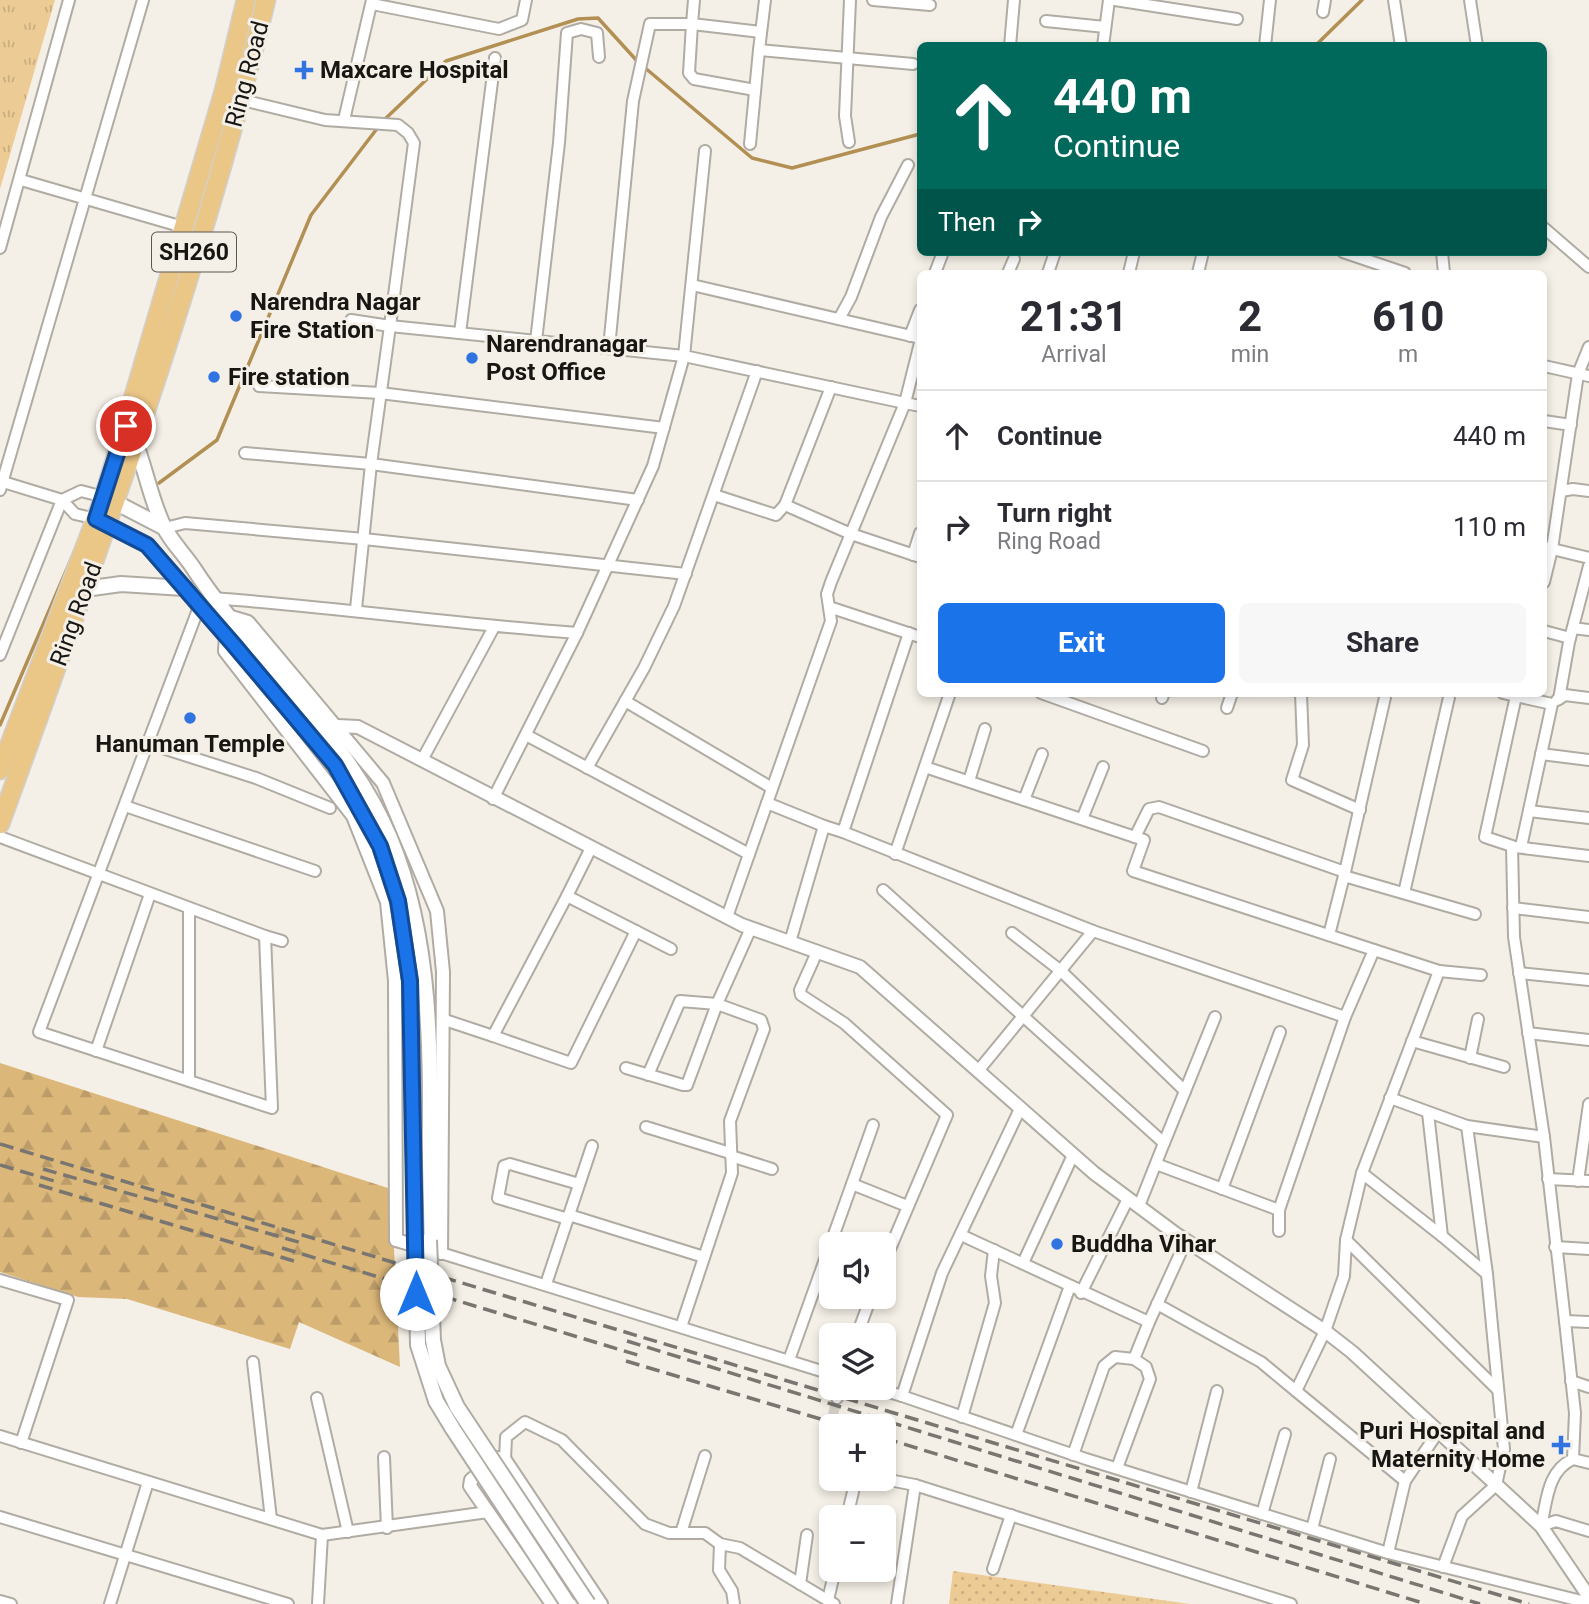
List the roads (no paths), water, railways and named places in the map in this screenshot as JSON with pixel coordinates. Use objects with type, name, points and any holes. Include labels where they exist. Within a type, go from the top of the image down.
[{"type":"highway","name":"Ring Road","points":[[110,500],[183,227],[224,90],[246,0]]},
{"type":"highway","name":"Ring Road","points":[[0,770],[135,442],[242,100],[266,0]]},
{"type":"highway","name":"Ring Road","points":[[0,824],[85,589],[102,522]]},
{"type":"main road","points":[[135,442],[164,528],[205,602],[335,765],[380,846],[398,901],[410,981],[418,1345],[436,1401],[447,1420],[568,1604]]},
{"type":"main road","points":[[110,500],[164,528]]},
{"type":"main road","points":[[102,522],[147,545],[184,588],[228,616],[233,637],[353,771],[390,838],[410,893],[423,955],[427,1005],[433,1340],[438,1366],[457,1407],[588,1604]]},
{"type":"main road","points":[[85,589],[121,584],[184,588]]},
{"type":"street","points":[[0,248],[69,0]]},
{"type":"street","points":[[102,522],[75,514],[62,500],[1,484],[143,0]]},
{"type":"street","points":[[344,121],[372,2],[499,29],[522,20],[526,0]]},
{"type":"street","points":[[694,0],[690,73],[694,79],[755,90]]},
{"type":"street","points":[[750,144],[765,0]]},
{"type":"street","points":[[849,142],[845,116],[850,0]]},
{"type":"street","points":[[873,0],[930,5]]},
{"type":"street","points":[[1010,42],[1014,0]]},
{"type":"street","points":[[1103,42],[1109,0]]},
{"type":"street","points":[[1115,0],[1237,19]]},
{"type":"street","points":[[1265,42],[1270,0]]},
{"type":"street","points":[[1324,12],[1325,0]]},
{"type":"street","points":[[1394,0],[1400,42]]},
{"type":"street","points":[[1470,0],[1476,42]]},
{"type":"street","points":[[1045,21],[1105,27]]},
{"type":"street","points":[[609,348],[633,101],[650,24],[692,24],[761,32]]},
{"type":"street","points":[[536,341],[559,143],[567,33],[581,29],[597,33],[599,57]]},
{"type":"street","points":[[759,50],[913,64]]},
{"type":"street","points":[[460,333],[495,58]]},
{"type":"street","points":[[242,100],[325,120],[398,125],[408,133],[414,143],[371,464],[356,609]]},
{"type":"street","points":[[494,799],[577,633],[653,466],[684,356],[705,151]]},
{"type":"street","points":[[839,319],[851,297],[881,217],[908,165]]},
{"type":"street","points":[[21,180],[183,227]]},
{"type":"street","points":[[1547,231],[1589,267]]},
{"type":"street","points":[[1355,256],[1396,270]]},
{"type":"street","points":[[1009,270],[1014,259]]},
{"type":"street","points":[[692,285],[917,339],[905,403],[827,594],[831,621],[727,917]]},
{"type":"street","points":[[351,320],[684,356],[917,406]]},
{"type":"street","points":[[1589,347],[1548,548],[1589,558]]},
{"type":"street","points":[[1547,367],[1584,375]]},
{"type":"street","points":[[587,768],[674,606],[757,372]]},
{"type":"street","points":[[259,386],[380,393],[664,428]]},
{"type":"street","points":[[714,495],[776,515],[785,505],[831,387]]},
{"type":"street","points":[[1547,421],[1571,425]]},
{"type":"street","points":[[245,453],[371,464],[638,500]]},
{"type":"street","points":[[0,654],[62,500],[81,491],[110,500]]},
{"type":"street","points":[[1561,491],[1589,491]]},
{"type":"street","points":[[785,505],[851,534],[917,556]]},
{"type":"street","points":[[164,528],[185,523],[364,539],[686,574]]},
{"type":"street","points":[[1573,1459],[1576,1437],[1565,1321],[1544,1137],[1519,973],[1513,908],[1516,847],[1529,811],[1589,566]]},
{"type":"street","points":[[265,936],[272,1108],[38,1032],[205,602],[356,609],[494,627],[577,633]]},
{"type":"street","points":[[829,607],[917,636]]},
{"type":"street","points":[[228,616],[248,622],[338,726],[383,783],[437,911],[443,972],[441,1252]]},
{"type":"street","points":[[422,760],[494,627]]},
{"type":"street","points":[[1547,631],[1572,633],[1589,630]]},
{"type":"street","points":[[843,832],[909,633]]},
{"type":"street","points":[[233,637],[225,651],[353,816],[387,902],[395,967],[396,1240],[547,1284],[819,1370]]},
{"type":"street","points":[[1556,702],[1564,695],[1589,698]]},
{"type":"street","points":[[895,854],[949,697]]},
{"type":"street","points":[[1052,697],[1203,751]]},
{"type":"street","points":[[1227,708],[1231,697]]},
{"type":"street","points":[[1301,697],[1303,746],[1292,780],[1360,810]]},
{"type":"street","points":[[1329,935],[1385,697]]},
{"type":"street","points":[[1404,893],[1449,697]]},
{"type":"street","points":[[1516,697],[1485,837],[1516,847],[1589,856]]},
{"type":"street","points":[[1527,697],[1556,702]]},
{"type":"street","points":[[625,701],[772,788]]},
{"type":"street","points":[[338,726],[358,727],[727,917],[860,967],[1073,1155],[1133,1203],[1186,1241],[1325,1331],[1541,1526],[1589,1597]]},
{"type":"street","points":[[969,782],[985,729]]},
{"type":"street","points":[[526,735],[749,854]]},
{"type":"street","points":[[150,744],[256,778],[330,808]]},
{"type":"street","points":[[1024,800],[1042,754]]},
{"type":"street","points":[[1541,754],[1589,760]]},
{"type":"street","points":[[1082,819],[1103,766]]},
{"type":"street","points":[[925,767],[1144,840],[1133,872],[1439,971],[1481,975]]},
{"type":"street","points":[[767,803],[1093,931],[1345,1017]]},
{"type":"street","points":[[125,806],[315,871]]},
{"type":"street","points":[[1135,837],[1149,808],[1159,807],[1345,874],[1475,914]]},
{"type":"street","points":[[1529,811],[1589,818]]},
{"type":"street","points":[[790,942],[824,826]]},
{"type":"street","points":[[0,837],[99,876],[282,941]]},
{"type":"street","points":[[493,1035],[591,848]]},
{"type":"street","points":[[883,890],[1164,1143]]},
{"type":"street","points":[[96,1051],[150,894]]},
{"type":"street","points":[[567,895],[671,949]]},
{"type":"street","points":[[1513,908],[1589,917]]},
{"type":"street","points":[[189,909],[189,1081]]},
{"type":"street","points":[[626,1068],[687,1085],[717,1004],[751,928]]},
{"type":"street","points":[[442,1019],[571,1063],[636,931]]},
{"type":"street","points":[[978,1071],[1052,977],[1061,971],[1093,931]]},
{"type":"street","points":[[1012,933],[1061,971],[1185,1091]]},
{"type":"street","points":[[1279,1231],[1279,1210],[1345,1017],[1374,950]]},
{"type":"street","points":[[817,952],[800,990],[801,995],[844,1023],[947,1115],[896,1233]]},
{"type":"street","points":[[1296,1391],[1325,1331],[1344,1276],[1346,1240],[1362,1173],[1439,971]]},
{"type":"street","points":[[1519,973],[1589,980]]},
{"type":"street","points":[[649,1075],[680,1001],[717,1004],[764,1024],[730,1121],[732,1172],[681,1326]]},
{"type":"street","points":[[1081,1293],[1156,1164],[1214,1017]]},
{"type":"street","points":[[1470,1058],[1478,1018]]},
{"type":"street","points":[[1222,1189],[1280,1032]]},
{"type":"street","points":[[1528,1033],[1589,1040]]},
{"type":"street","points":[[1412,1041],[1504,1068]]},
{"type":"street","points":[[1390,1098],[1467,1126],[1544,1137]]},
{"type":"street","points":[[1548,1179],[1584,1181],[1589,1104]]},
{"type":"street","points":[[902,1396],[942,1273],[1020,1109]]},
{"type":"street","points":[[1427,1113],[1443,1236]]},
{"type":"street","points":[[789,1360],[873,1125]]},
{"type":"street","points":[[1443,1567],[1462,1516],[1496,1485],[1504,1449],[1487,1274],[1467,1126]]},
{"type":"street","points":[[646,1127],[772,1169]]},
{"type":"street","points":[[547,1284],[592,1146]]},
{"type":"street","points":[[1023,1263],[1073,1155]]},
{"type":"street","points":[[579,1184],[510,1164],[503,1166],[498,1198],[704,1256]]},
{"type":"street","points":[[1156,1164],[1279,1210]]},
{"type":"street","points":[[1362,1173],[1487,1274]]},
{"type":"street","points":[[852,1184],[907,1206]]},
{"type":"street","points":[[961,1235],[1081,1293],[1149,1322]]},
{"type":"street","points":[[1346,1240],[1498,1390]]},
{"type":"street","points":[[1134,1359],[1186,1241]]},
{"type":"street","points":[[1555,1247],[1589,1250]]},
{"type":"street","points":[[962,1416],[995,1303],[991,1276],[995,1250]]},
{"type":"street","points":[[0,1280],[68,1300],[21,1443]]},
{"type":"street","points":[[1016,1435],[1070,1286]]},
{"type":"street","points":[[1157,1304],[1261,1362],[1405,1481]]},
{"type":"street","points":[[1565,1321],[1589,1322]]},
{"type":"street","points":[[1073,1455],[1104,1366],[1115,1357],[1134,1359],[1146,1367],[1150,1379],[1117,1468]]},
{"type":"street","points":[[253,1362],[271,1519]]},
{"type":"street","points":[[1571,1381],[1589,1387]]},
{"type":"street","points":[[1192,1492],[1217,1391]]},
{"type":"street","points":[[896,1394],[1073,1455],[1388,1553],[1589,1603]]},
{"type":"street","points":[[317,1398],[348,1532]]},
{"type":"street","points":[[601,1604],[505,1460],[506,1437],[525,1422],[562,1440],[645,1524],[669,1533],[705,1533],[720,1544],[740,1548],[831,1602],[834,1582]]},
{"type":"street","points":[[1388,1553],[1405,1481],[1438,1432]]},
{"type":"street","points":[[1262,1514],[1285,1434]]},
{"type":"street","points":[[0,1436],[322,1535],[488,1512]]},
{"type":"street","points":[[681,1533],[705,1456]]},
{"type":"street","points":[[384,1457],[387,1528]]},
{"type":"street","points":[[505,1460],[498,1458],[471,1480],[470,1486],[552,1604]]},
{"type":"street","points":[[1312,1529],[1330,1459]]},
{"type":"street","points":[[1541,1526],[1551,1481],[1560,1465],[1573,1459],[1589,1463]]},
{"type":"street","points":[[896,1481],[915,1485],[1291,1604]]},
{"type":"street","points":[[110,1604],[148,1482]]},
{"type":"street","points":[[897,1604],[915,1485]]},
{"type":"street","points":[[993,1569],[1011,1515]]},
{"type":"street","points":[[0,1517],[288,1604]]},
{"type":"street","points":[[1541,1526],[1556,1521],[1589,1531]]},
{"type":"street","points":[[318,1604],[322,1535]]},
{"type":"street","points":[[800,1584],[807,1535]]},
{"type":"street","points":[[720,1544],[719,1570],[732,1591],[734,1604]]},
{"type":"street","points":[[0,1601],[11,1604]]},
{"type":"waterway","points":[[1319,42],[1362,0]]},
{"type":"waterway","points":[[384,120],[446,61],[578,19],[598,18],[638,62]]},
{"type":"waterway","points":[[644,67],[752,158],[792,168],[917,135]]},
{"type":"waterway","points":[[159,483],[217,440],[311,215],[379,126]]},
{"type":"waterway","points":[[0,725],[75,550]]},
{"type":"tunnel","points":[[833,1414],[837,1400]]},
{"type":"railway","points":[[0,1144],[1529,1604]]},
{"type":"railway","points":[[0,1165],[54,1181]]},
{"type":"railway","points":[[43,1169],[302,1243]]},
{"type":"railway","points":[[39,1185],[294,1261]]},
{"type":"railway","points":[[282,1248],[641,1356]]},
{"type":"railway","points":[[627,1341],[1480,1604]]},
{"type":"railway","points":[[626,1361],[819,1419]]},
{"type":"railway","points":[[896,1442],[1426,1604]]},
{"type":"place","name":"Maxcare Hospital","points":[[304,70]]},
{"type":"place","name":"Narendra Nagar Fire Station","points":[[236,316]]},
{"type":"place","name":"Narendranagar Post Office","points":[[472,358]]},
{"type":"place","name":"Fire station","points":[[214,377]]},
{"type":"place","name":"Hanuman Temple","points":[[190,718]]},
{"type":"place","name":"Buddha Vihar","points":[[1057,1244]]},
{"type":"place","name":"Puri Hospital and Maternity Home","points":[[1561,1445]]}]
